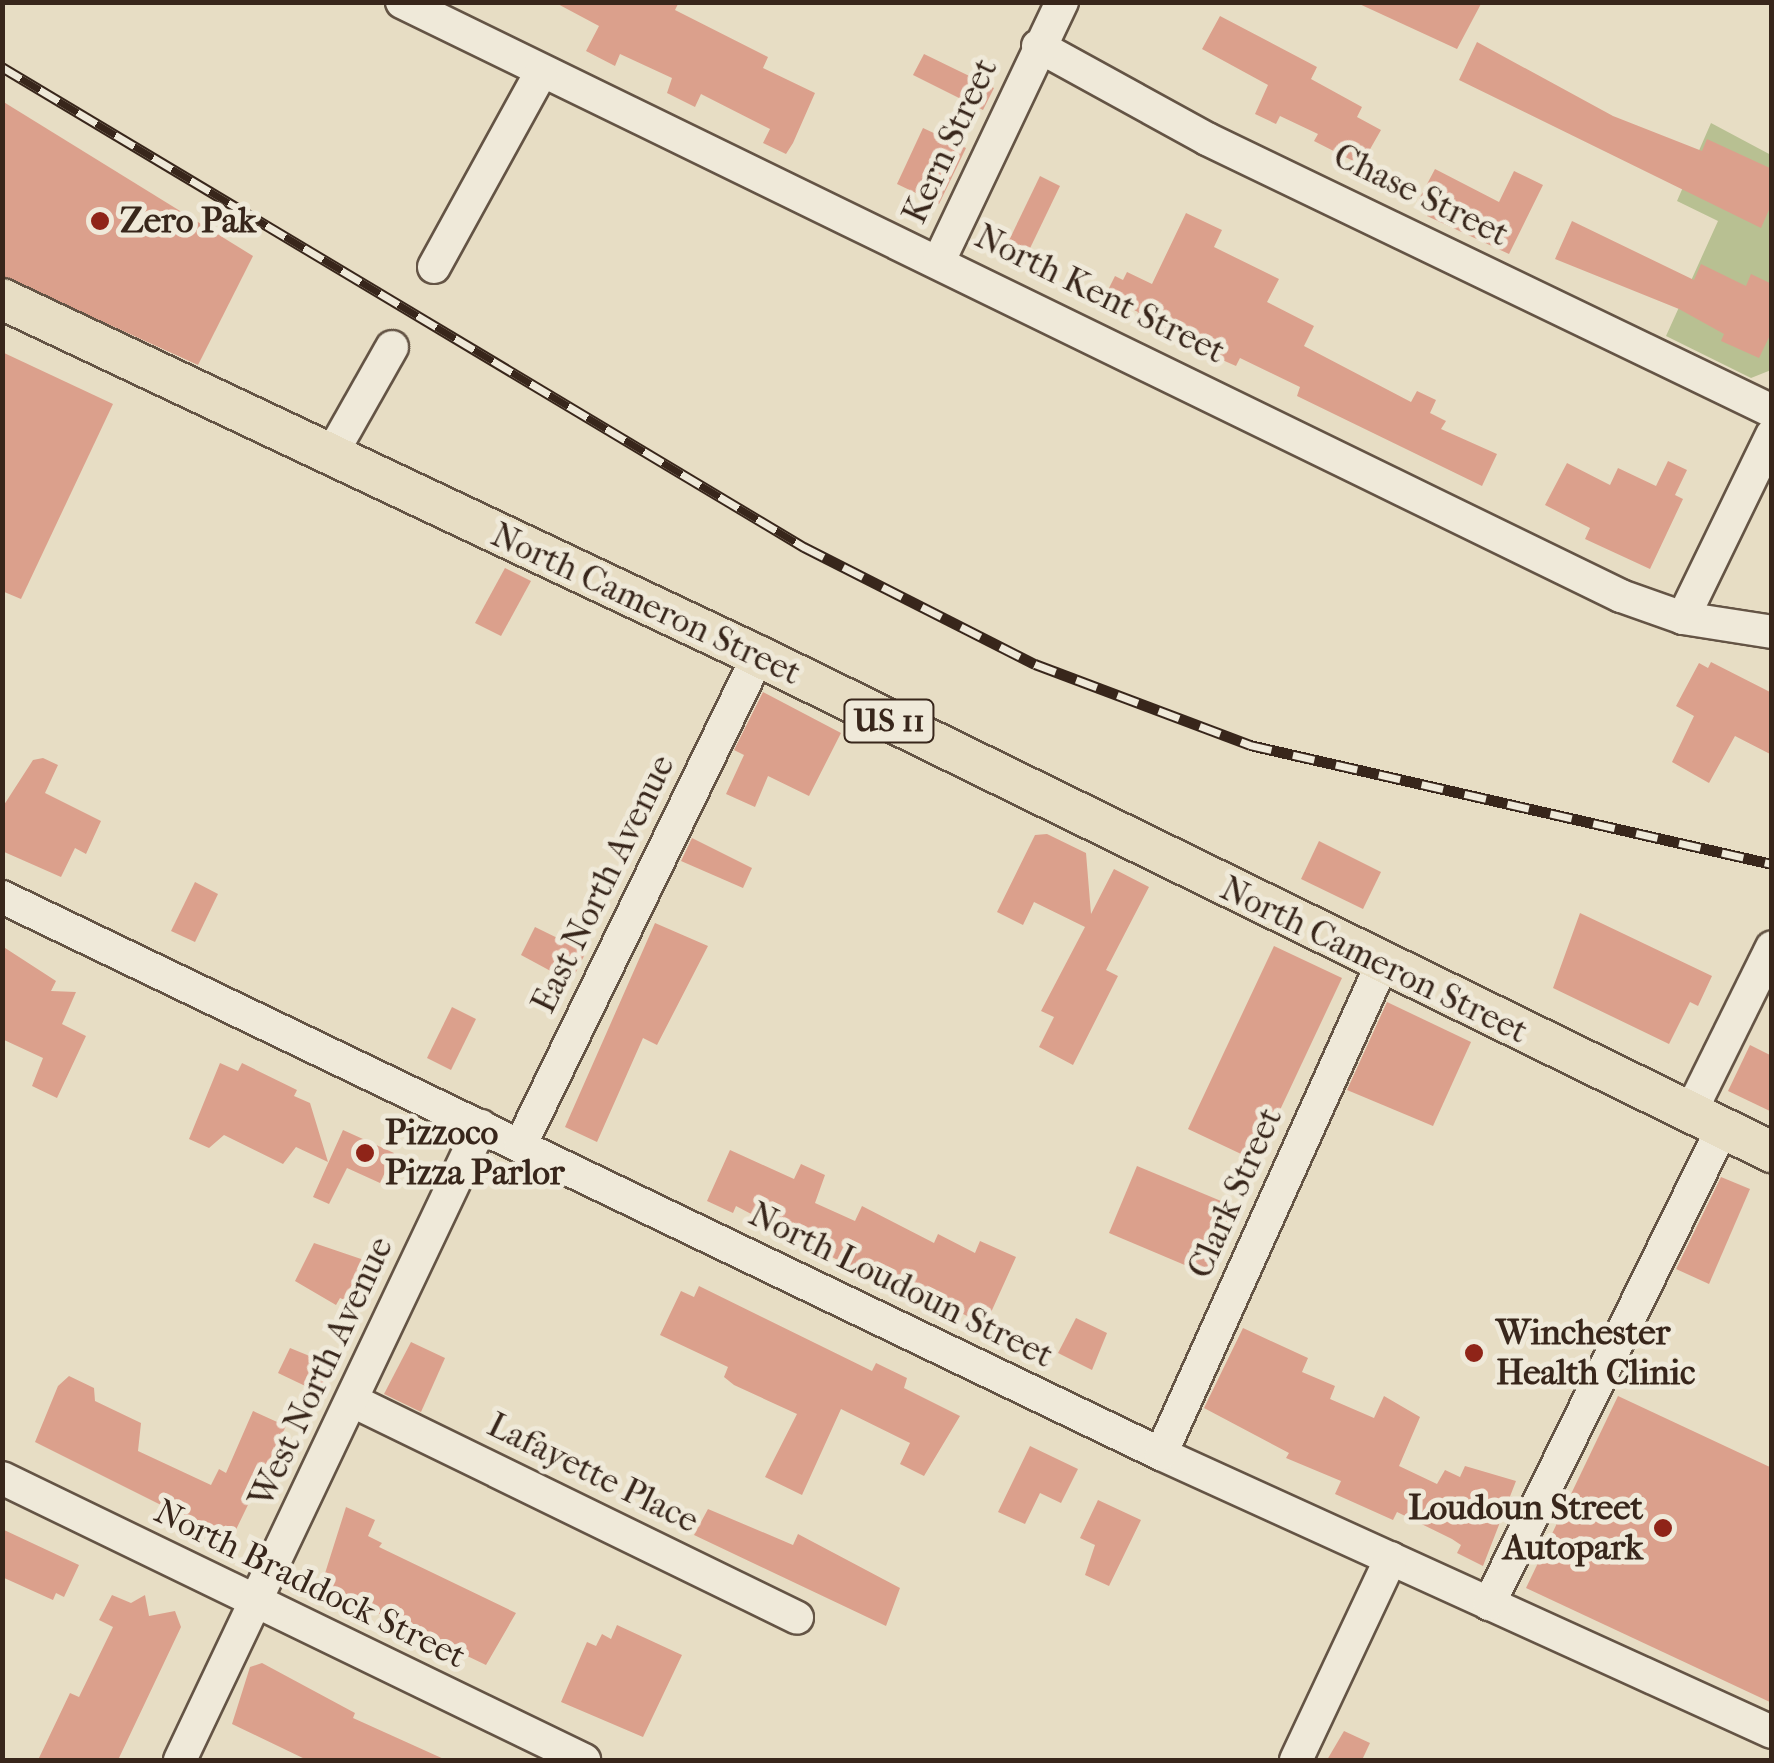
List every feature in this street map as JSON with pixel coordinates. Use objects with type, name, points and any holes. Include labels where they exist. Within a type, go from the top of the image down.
[{"type":"main road","name":"North Cameron Street","points":[[2,299],[758,656],[1772,1152]]},
{"type":"street","name":"North Kent Street","points":[[402,2],[1621,596],[1683,618],[1772,632]]},
{"type":"street","name":"Kern Street","points":[[939,261],[1062,2]]},
{"type":"street","name":"Chase Street","points":[[1038,46],[1207,139],[1772,411]]},
{"type":"street","points":[[434,267],[542,72]]},
{"type":"street","points":[[331,455],[392,347]]},
{"type":"street","points":[[1683,618],[1772,435]]},
{"type":"street","name":"East North Avenue","points":[[520,1146],[758,656]]},
{"type":"street","name":"North Loudoun Street","points":[[2,897],[1160,1454],[1772,1732]]},
{"type":"street","points":[[1489,1604],[1706,1122],[1772,947]]},
{"type":"street","name":"Clark Street","points":[[1160,1454],[1382,964]]},
{"type":"street","name":"West North Avenue","points":[[180,1760],[481,1126]]},
{"type":"street","name":"Lafayette Place","points":[[352,1401],[797,1618]]},
{"type":"street","name":"North Braddock Street","points":[[2,1478],[584,1760]]},
{"type":"street","points":[[1296,1760],[1391,1558]]},
{"type":"green space","points":[[1711,123],[1771,155],[1771,370],[1751,378],[1666,336],[1718,221],[1677,201]]},
{"type":"building","points":[[554,2],[679,2],[675,10],[768,57],[763,68],[815,93],[793,143],[786,154],[763,143],[770,129],[701,94],[695,107],[667,93],[672,78],[620,54],[615,66],[586,51],[599,26]]},
{"type":"building","points":[[1355,2],[1482,2],[1457,49]]},
{"type":"building","points":[[1220,16],[1317,67],[1311,79],[1362,107],[1357,117],[1381,130],[1361,165],[1314,141],[1318,134],[1280,116],[1276,124],[1255,114],[1268,85],[1202,49]]},
{"type":"building","points":[[1477,42],[1613,116],[1702,151],[1707,139],[1772,169],[1772,203],[1761,228],[1459,80]]},
{"type":"building","points":[[924,54],[994,88],[983,110],[913,75]]},
{"type":"building","name":"Zero Pak","points":[[2,101],[253,256],[198,365],[2,276]]},
{"type":"building","points":[[923,128],[966,148],[939,204],[897,184]]},
{"type":"building","points":[[1435,169],[1499,202],[1514,171],[1543,185],[1509,254],[1427,216],[1430,210],[1417,203]]},
{"type":"building","points":[[1040,176],[1060,186],[1021,267],[1001,257]]},
{"type":"building","points":[[1186,213],[1222,230],[1214,247],[1279,279],[1267,302],[1314,326],[1304,346],[1411,402],[1417,391],[1436,400],[1430,413],[1446,421],[1441,429],[1497,454],[1482,486],[1297,396],[1300,387],[1240,358],[1236,366],[1134,321],[1138,312],[1105,296],[1115,276],[1123,280],[1127,272],[1152,284]]},
{"type":"building","points":[[1572,221],[1694,280],[1701,264],[1746,286],[1751,274],[1772,284],[1772,331],[1759,358],[1721,341],[1724,334],[1679,309],[1555,259]]},
{"type":"building","points":[[2,352],[113,404],[21,599],[2,591]]},
{"type":"building","points":[[1668,461],[1687,470],[1675,495],[1683,499],[1650,569],[1585,539],[1590,528],[1545,505],[1567,463],[1610,485],[1618,468],[1656,486]]},
{"type":"building","points":[[505,568],[531,581],[501,636],[475,623]]},
{"type":"building","points":[[1711,662],[1772,693],[1772,755],[1735,736],[1709,783],[1672,762],[1694,716],[1676,706],[1699,663],[1708,668]]},
{"type":"building","points":[[763,692],[841,733],[809,796],[768,776],[755,807],[726,794],[744,755],[734,750]]},
{"type":"building","points":[[43,758],[58,765],[45,793],[101,821],[86,854],[75,848],[61,877],[2,851],[2,808],[33,760]]},
{"type":"building","points":[[1047,834],[1086,853],[1091,914],[1114,869],[1149,887],[1106,970],[1118,976],[1073,1065],[1039,1047],[1054,1017],[1041,1011],[1085,927],[1034,902],[1023,925],[997,912],[1035,835]]},
{"type":"building","points":[[692,838],[752,868],[743,888],[681,861]]},
{"type":"building","points":[[1319,841],[1381,872],[1363,909],[1301,879]]},
{"type":"building","points":[[195,882],[218,894],[195,942],[171,931]]},
{"type":"building","points":[[1580,913],[1712,976],[1698,1006],[1690,1002],[1669,1044],[1553,988]]},
{"type":"building","points":[[655,923],[708,946],[657,1045],[643,1038],[597,1142],[565,1127]]},
{"type":"building","points":[[535,927],[586,952],[571,982],[521,955]]},
{"type":"building","points":[[2,946],[56,981],[51,991],[76,992],[62,1024],[86,1036],[57,1098],[32,1086],[43,1058],[2,1039]]},
{"type":"building","points":[[1274,946],[1342,978],[1256,1161],[1188,1129]]},
{"type":"building","points":[[1387,1002],[1471,1042],[1433,1126],[1347,1090]]},
{"type":"building","points":[[452,1007],[476,1019],[451,1070],[427,1058]]},
{"type":"building","points":[[1750,1045],[1772,1056],[1772,1112],[1728,1091]]},
{"type":"building","points":[[220,1063],[238,1071],[242,1063],[297,1090],[294,1096],[310,1103],[328,1162],[296,1147],[283,1164],[224,1135],[209,1148],[189,1139]]},
{"type":"building","points":[[343,1130],[394,1153],[380,1183],[347,1168],[329,1204],[313,1197]]},
{"type":"building","points":[[730,1150],[794,1179],[801,1164],[825,1175],[815,1203],[855,1221],[862,1206],[934,1243],[938,1234],[975,1253],[980,1241],[1016,1257],[988,1319],[978,1315],[975,1320],[904,1284],[898,1292],[736,1206],[733,1213],[707,1201]]},
{"type":"building","points":[[1137,1166],[1233,1206],[1206,1274],[1109,1233]]},
{"type":"building","points":[[1721,1177],[1750,1189],[1709,1284],[1676,1269]]},
{"type":"building","points":[[314,1243],[367,1261],[347,1301],[340,1298],[336,1305],[295,1281]]},
{"type":"building","points":[[699,1286],[872,1371],[876,1363],[907,1378],[904,1388],[960,1416],[924,1476],[900,1464],[910,1443],[841,1409],[802,1495],[765,1477],[797,1414],[734,1385],[724,1377],[728,1367],[660,1335],[681,1291],[694,1297]]},
{"type":"building","points":[[1076,1318],[1107,1333],[1092,1370],[1058,1353]]},
{"type":"building","points":[[1243,1328],[1308,1358],[1302,1372],[1335,1386],[1330,1399],[1374,1418],[1384,1396],[1420,1417],[1399,1466],[1437,1484],[1445,1470],[1460,1477],[1465,1466],[1516,1481],[1483,1566],[1457,1553],[1461,1545],[1452,1539],[1397,1512],[1393,1520],[1335,1494],[1341,1481],[1286,1458],[1289,1453],[1204,1408]]},
{"type":"building","points":[[411,1342],[445,1358],[421,1412],[384,1394]]},
{"type":"building","points":[[290,1348],[334,1366],[320,1393],[278,1373]]},
{"type":"building","points":[[69,1376],[94,1388],[95,1401],[141,1423],[138,1451],[211,1485],[219,1469],[226,1473],[253,1411],[286,1426],[231,1540],[35,1442],[58,1386]]},
{"type":"building","name":"Loudoun Street Autopark","points":[[1618,1396],[1772,1468],[1772,1703],[1526,1588]]},
{"type":"building","points":[[1030,1446],[1078,1469],[1061,1503],[1040,1493],[1025,1524],[998,1512]]},
{"type":"building","points":[[1098,1500],[1141,1520],[1109,1586],[1085,1575],[1095,1545],[1080,1538]]},
{"type":"building","points":[[346,1507],[375,1520],[368,1536],[382,1543],[379,1547],[516,1613],[486,1665],[321,1586]]},
{"type":"building","points":[[708,1509],[793,1545],[798,1534],[900,1588],[886,1626],[694,1535]]},
{"type":"building","points":[[2,1529],[79,1565],[64,1597],[56,1593],[53,1600],[2,1577]]},
{"type":"building","points":[[112,1595],[131,1603],[145,1595],[149,1616],[175,1611],[181,1627],[118,1760],[38,1760],[70,1693],[79,1697],[113,1627],[99,1620]]},
{"type":"building","points":[[617,1625],[682,1655],[643,1737],[561,1702],[587,1642],[596,1646],[602,1634],[611,1639]]},
{"type":"building","points":[[262,1663],[355,1713],[353,1718],[446,1760],[307,1760],[232,1724],[250,1667]]},
{"type":"building","points":[[1344,1731],[1370,1743],[1362,1760],[1327,1760]]},
{"type":"railway","points":[[2,67],[804,547],[1035,664],[1250,745],[1772,864]]},
{"type":"place","name":"Zero Pak","points":[[100,221]]},
{"type":"place","name":"Pizzoco Pizza Parlor","points":[[365,1153]]},
{"type":"place","name":"Winchester Health Clinic","points":[[1474,1353]]},
{"type":"place","name":"Loudoun Street Autopark","points":[[1663,1528]]}]
